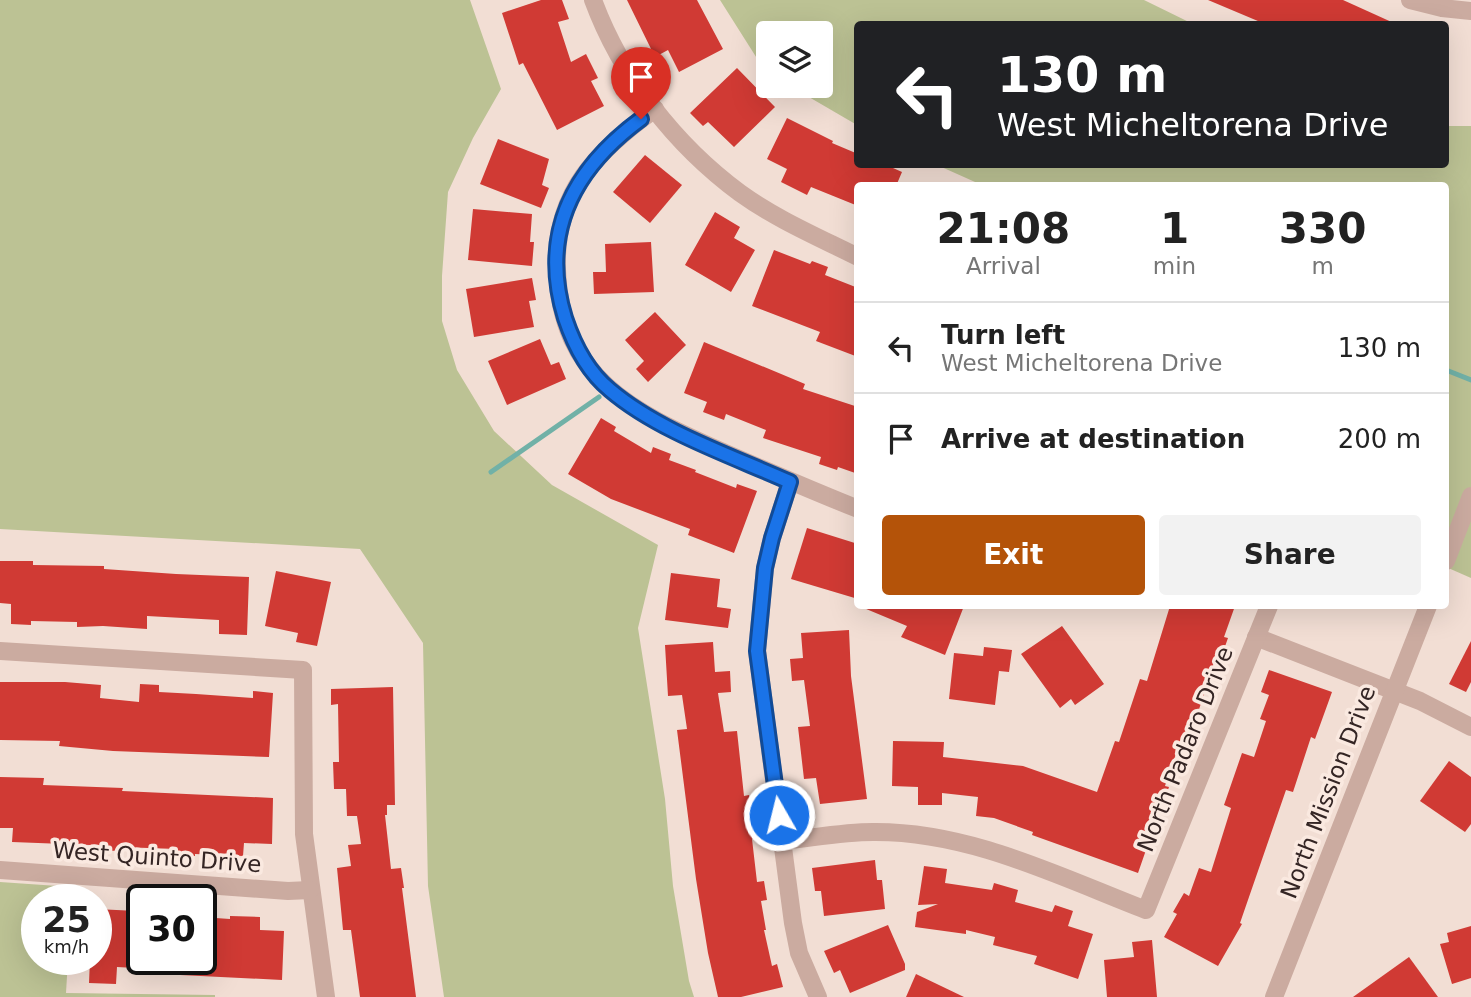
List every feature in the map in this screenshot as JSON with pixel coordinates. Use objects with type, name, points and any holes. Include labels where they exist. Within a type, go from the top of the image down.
[{"type":"street","points":[[593,0],[611,41],[655,109],[699,159],[742,194],[854,255]]},
{"type":"street","points":[[1410,0],[1442,8],[1471,11]]},
{"type":"street","points":[[655,109],[604,150],[576,186],[566,206],[558,232],[556,255],[561,303],[568,328],[589,368],[607,388],[655,422],[854,507]]},
{"type":"street","points":[[790,482],[765,568],[757,651],[793,923],[799,953],[818,997]]},
{"type":"street","points":[[1449,553],[1471,496]]},
{"type":"street","name":"North Padaro Drive","points":[[782,841],[873,832],[946,839],[1005,855],[1146,910],[1268,609]]},
{"type":"street","name":"North Mission Drive","points":[[1274,997],[1427,609]]},
{"type":"street","points":[[1256,637],[1420,701],[1471,727]]},
{"type":"street","points":[[0,651],[303,670],[303,811],[310,890],[326,997]]},
{"type":"street","name":"West Quinto Drive","points":[[0,870],[288,891],[310,890]]},
{"type":"green space","points":[[0,0],[470,0],[501,89],[473,138],[448,192],[442,321],[457,370],[494,431],[552,485],[658,545],[638,628],[665,799],[673,886],[694,997],[444,997],[428,886],[423,643],[360,549],[0,529]]},
{"type":"green space","points":[[720,0],[1144,0],[1187,21],[854,21],[854,123],[811,98],[833,98],[833,21],[756,21],[756,57]]},
{"type":"green space","points":[[1449,126],[1471,126],[1471,578],[1449,568],[1449,182],[975,182],[944,168],[1449,168]]},
{"type":"green space","points":[[0,882],[29,884],[21,884],[21,975],[67,975],[66,993],[215,995],[215,997],[0,997]]},
{"type":"building","points":[[541,0],[562,0],[569,19],[558,22],[571,62],[586,54],[598,78],[591,81],[604,106],[557,130],[523,63],[519,65],[502,13]]},
{"type":"building","points":[[627,0],[697,0],[723,49],[679,72],[668,50],[655,57]]},
{"type":"building","points":[[1208,0],[1343,0],[1389,21],[1258,21]]},
{"type":"building","points":[[737,68],[756,88],[756,98],[766,98],[775,107],[734,147],[708,122],[703,126],[690,113]]},
{"type":"building","points":[[787,118],[854,152],[854,168],[893,168],[902,172],[898,182],[854,182],[854,204],[811,187],[807,195],[781,182],[787,169],[767,159]]},
{"type":"building","points":[[498,139],[549,159],[542,185],[549,188],[541,208],[480,184]]},
{"type":"building","points":[[645,155],[682,185],[650,223],[613,192]]},
{"type":"building","points":[[473,209],[532,214],[532,266],[468,260]]},
{"type":"building","points":[[715,212],[740,227],[734,238],[755,250],[731,292],[685,265]]},
{"type":"building","points":[[651,242],[654,292],[594,294],[593,272],[606,272],[605,244]]},
{"type":"building","points":[[774,250],[810,264],[812,261],[828,267],[825,275],[854,286],[854,355],[816,341],[820,332],[752,306]]},
{"type":"building","points":[[532,278],[536,300],[529,301],[534,327],[474,337],[466,289]]},
{"type":"building","points":[[655,312],[686,345],[648,382],[636,369],[644,361],[625,340]]},
{"type":"building","points":[[540,339],[551,365],[559,362],[566,379],[507,405],[488,361]]},
{"type":"building","points":[[704,342],[805,384],[803,389],[854,406],[854,473],[819,464],[821,457],[763,438],[766,430],[726,414],[724,420],[703,412],[707,402],[684,393]]},
{"type":"building","points":[[601,418],[616,427],[614,431],[651,453],[653,447],[671,454],[669,460],[696,470],[695,472],[736,488],[737,484],[757,491],[734,553],[688,535],[690,529],[611,499],[568,474]]},
{"type":"building","points":[[807,528],[854,543],[854,598],[791,579]]},
{"type":"building","points":[[0,561],[33,561],[33,565],[104,566],[104,569],[249,577],[247,635],[219,634],[219,620],[147,616],[147,629],[77,627],[77,622],[31,621],[31,625],[11,624],[11,604],[0,603]]},
{"type":"building","points":[[276,571],[331,582],[317,646],[296,642],[298,633],[265,626]]},
{"type":"building","points":[[671,573],[720,579],[717,607],[731,609],[728,628],[665,620]]},
{"type":"building","points":[[866,609],[963,609],[945,655],[901,637],[907,626]]},
{"type":"building","points":[[1169,609],[1234,609],[1224,637],[1228,638],[1222,655],[1217,653],[1195,722],[1190,720],[1181,746],[1179,745],[1165,786],[1169,787],[1161,809],[1156,808],[1142,849],[1146,850],[1138,873],[1032,835],[1033,832],[994,818],[976,816],[978,797],[942,793],[942,805],[918,805],[918,787],[892,786],[893,741],[944,742],[943,757],[1023,766],[1097,792],[1115,741],[1119,742],[1140,679],[1147,681]]},
{"type":"building","points":[[1062,626],[1104,684],[1075,705],[1071,699],[1060,708],[1021,654]]},
{"type":"building","points":[[849,630],[851,676],[867,799],[820,804],[816,778],[804,779],[798,727],[810,726],[804,680],[792,681],[790,659],[803,658],[801,633]]},
{"type":"building","points":[[1471,641],[1471,682],[1466,692],[1449,684]]},
{"type":"building","points":[[713,642],[715,672],[730,671],[731,692],[718,693],[724,732],[737,731],[744,796],[749,795],[756,838],[752,839],[757,882],[764,881],[767,900],[761,901],[764,930],[772,966],[777,964],[783,987],[741,997],[718,997],[696,879],[677,730],[687,729],[682,695],[668,696],[665,645]]},
{"type":"building","points":[[984,647],[1012,650],[1009,672],[999,671],[995,705],[949,699],[954,653],[983,656]]},
{"type":"building","points":[[1269,670],[1332,692],[1315,739],[1311,737],[1293,792],[1286,790],[1240,923],[1242,924],[1218,966],[1164,937],[1177,914],[1173,912],[1184,893],[1189,896],[1199,868],[1211,872],[1231,808],[1224,805],[1242,753],[1254,757],[1266,721],[1260,719],[1269,695],[1261,692]]},
{"type":"building","points":[[0,682],[101,685],[100,698],[139,702],[140,684],[159,685],[159,692],[253,698],[253,691],[273,693],[269,757],[113,751],[59,746],[60,741],[0,740]]},
{"type":"building","points":[[393,687],[395,805],[387,805],[385,815],[391,869],[401,868],[416,997],[360,997],[351,930],[343,930],[337,868],[351,866],[348,845],[361,844],[357,816],[347,816],[346,789],[334,789],[333,762],[339,762],[338,704],[331,705],[331,689]]},
{"type":"building","points":[[1449,761],[1471,777],[1471,824],[1465,832],[1420,801]]},
{"type":"building","points":[[0,777],[44,778],[43,785],[273,798],[272,844],[244,843],[243,856],[176,856],[177,849],[120,847],[120,851],[90,850],[90,845],[12,842],[13,828],[0,828]]},
{"type":"building","points":[[875,860],[877,880],[882,880],[885,909],[824,916],[821,891],[815,891],[812,868]]},
{"type":"building","points":[[924,866],[947,869],[945,883],[992,890],[994,883],[1018,890],[1015,902],[1052,912],[1055,905],[1073,911],[1068,926],[1093,934],[1078,979],[1034,964],[1037,956],[993,945],[995,937],[966,930],[966,934],[915,927],[917,912],[938,904],[918,905]]},
{"type":"building","points":[[112,910],[126,910],[126,968],[117,967],[116,984],[89,983],[89,975],[112,975]]},
{"type":"building","points":[[230,916],[260,917],[260,930],[284,931],[282,980],[180,975],[217,975],[217,918],[230,919]]},
{"type":"building","points":[[888,925],[905,964],[905,970],[850,993],[840,970],[834,973],[824,951]]},
{"type":"building","points":[[1471,926],[1471,978],[1452,984],[1440,944],[1449,942],[1447,933]]},
{"type":"building","points":[[1152,940],[1157,997],[1107,997],[1104,960],[1134,957],[1132,942]]},
{"type":"building","points":[[1409,957],[1438,997],[1353,997]]},
{"type":"building","points":[[916,974],[964,997],[906,997]]},
{"type":"waterway","points":[[1449,371],[1471,380]]},
{"type":"waterway","points":[[491,472],[599,397]]},
{"type":"route","points":[[641,119],[604,150],[576,186],[566,206],[558,232],[556,255],[561,303],[577,348],[589,368],[607,388],[655,422],[790,482],[765,568],[760,596],[757,651],[779,815]]}]
